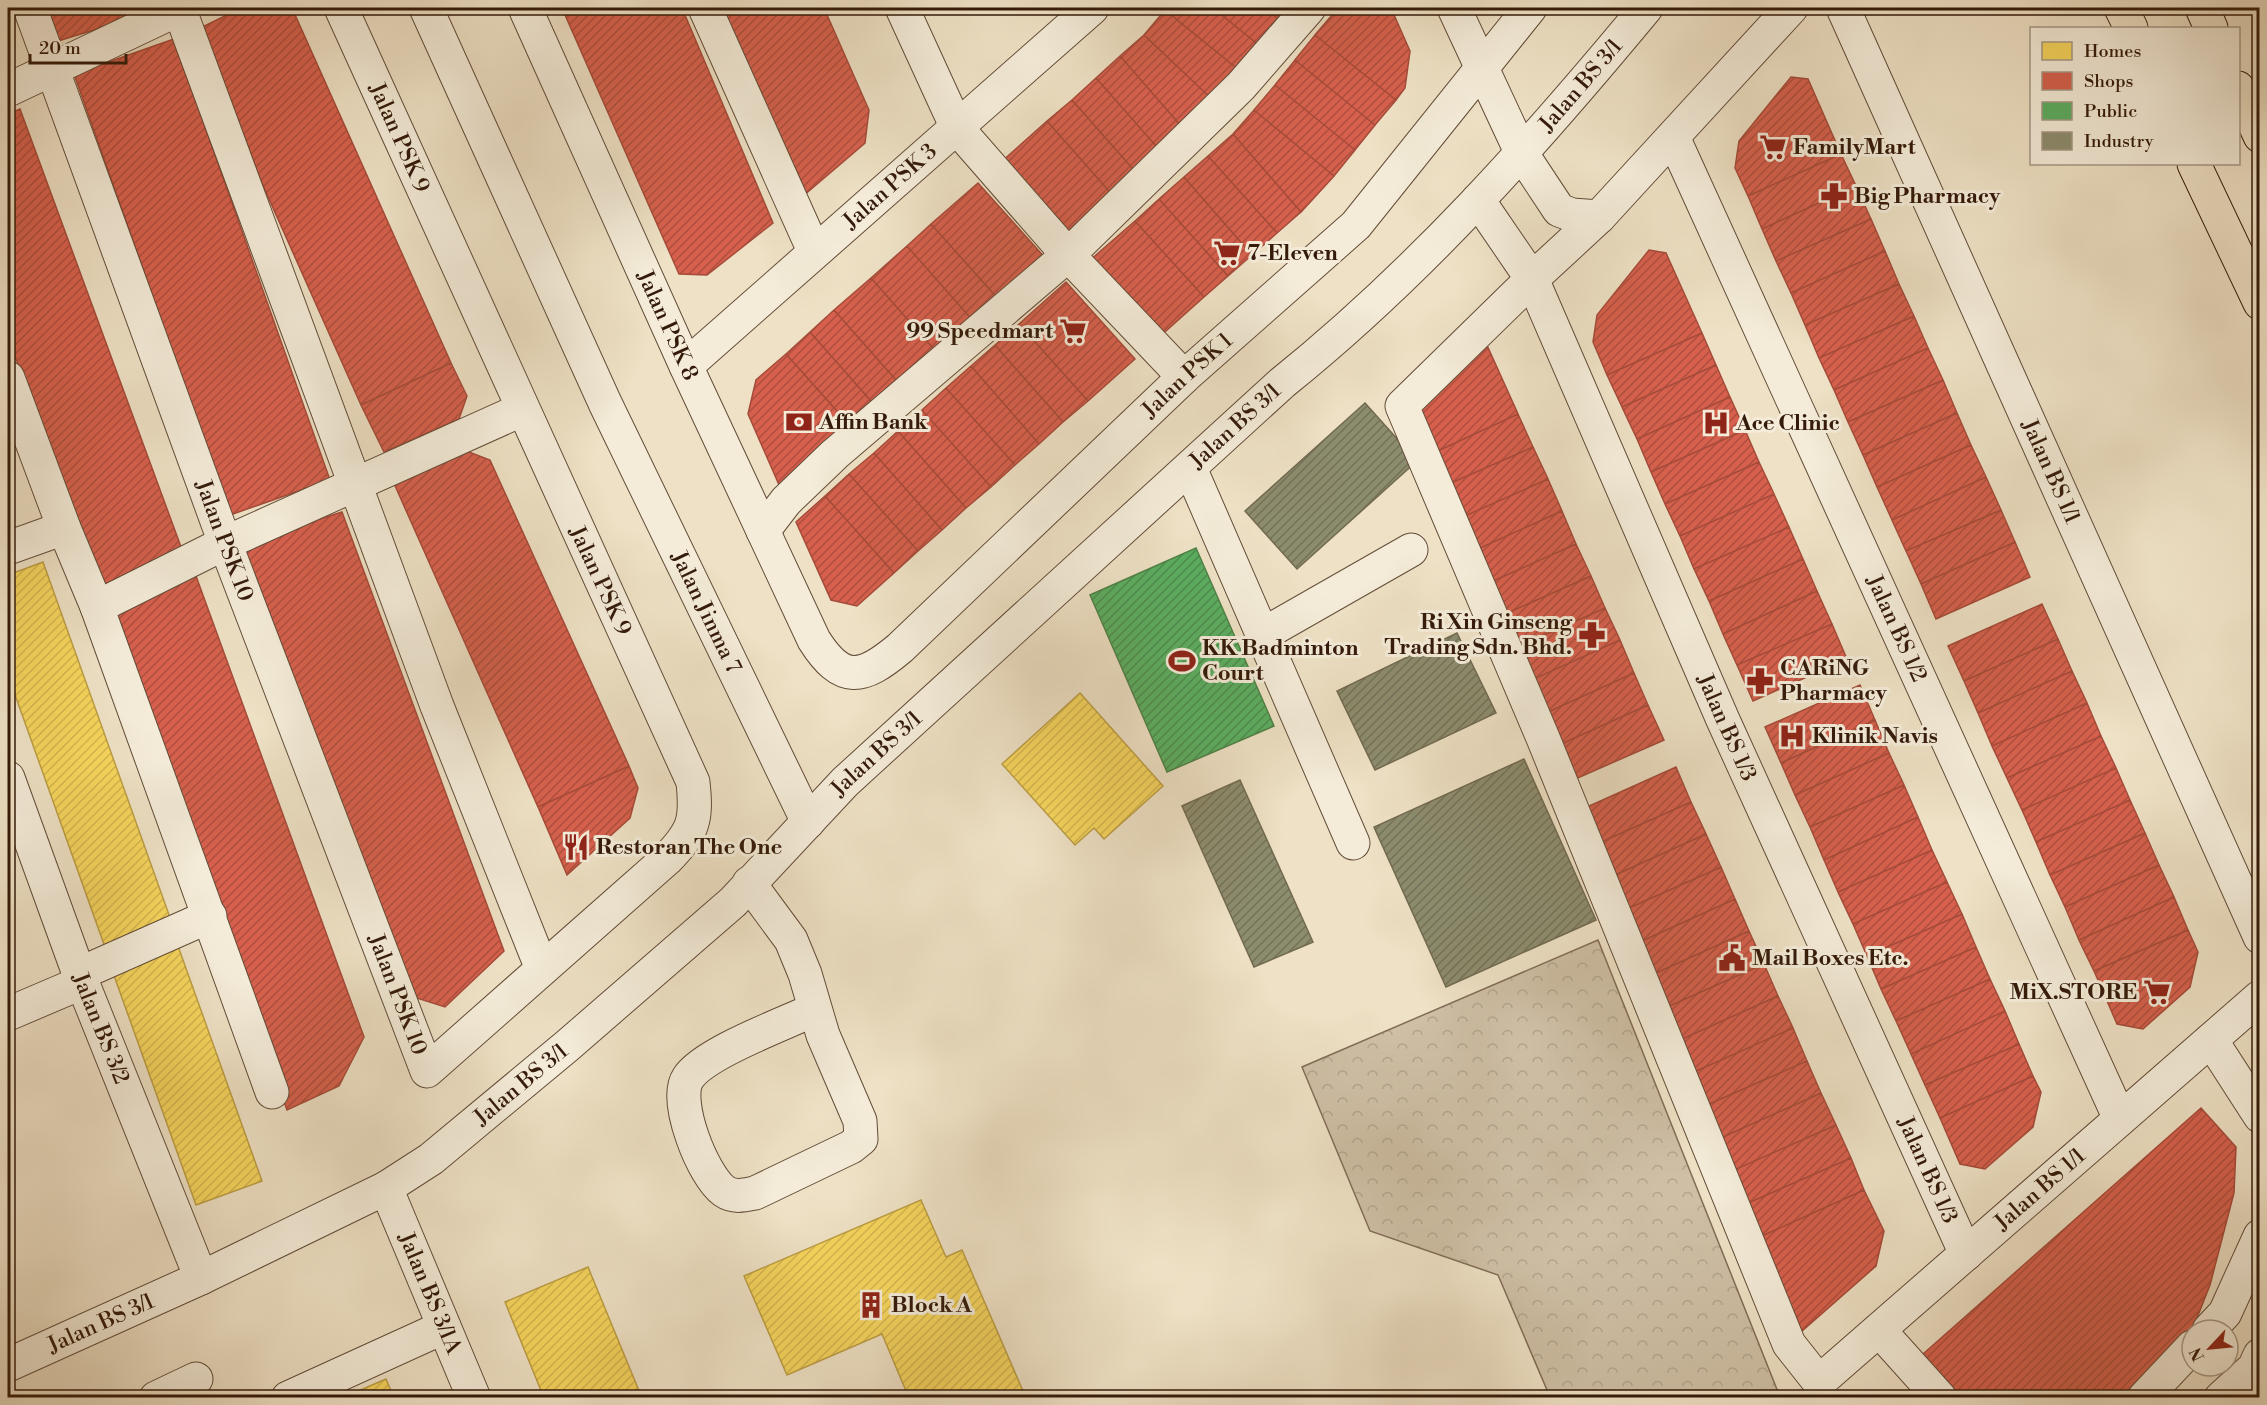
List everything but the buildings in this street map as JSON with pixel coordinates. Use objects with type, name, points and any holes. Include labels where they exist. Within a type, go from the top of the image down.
[{"type":"main road","points":[[2121,8],[2130,27]]},
{"type":"main road","points":[[2202,8],[2211,27]]},
{"type":"main road","points":[[2240,92],[2259,136]]},
{"type":"main road","points":[[2194,165],[2259,303]]},
{"type":"street","name":"Jalan PSK 10","points":[[30,8],[225,543],[427,1071]]},
{"type":"street","points":[[8,90],[179,8],[353,484],[437,706],[542,969]]},
{"type":"street","name":"Jalan PSK 9","points":[[341,8],[521,410],[693,782],[696,808],[687,838],[427,1071]]},
{"type":"street","name":"Jalan Jinma 7","points":[[426,8],[605,403],[808,822]]},
{"type":"street","name":"Jalan PSK 8","points":[[525,8],[686,366],[814,640]]},
{"type":"street","points":[[705,8],[814,251]]},
{"type":"street","points":[[902,8],[957,128],[1068,255],[1184,377]]},
{"type":"street","name":"Jalan PSK 3","points":[[686,366],[1092,8]]},
{"type":"street","points":[[763,531],[786,501],[835,454],[1068,255],[1241,86],[1309,8]]},
{"type":"street","points":[[1454,8],[1522,154],[1559,210],[1572,215],[1599,217]]},
{"type":"street","name":"Jalan PSK 1","points":[[814,640],[836,668],[850,673],[862,672],[888,658],[1184,377],[1356,225],[1530,8]]},
{"type":"street","name":"Jalan BS 3/1","points":[[8,1365],[201,1278],[387,1188],[432,1159],[733,902],[845,782],[1282,382],[1328,346],[1522,154],[1559,114],[1646,8]]},
{"type":"street","points":[[1532,279],[1599,217],[1791,8]]},
{"type":"street","name":"Jalan BS 1/1","points":[[1842,8],[2259,937]]},
{"type":"street","name":"Jalan BS 1/2","points":[[1673,137],[2120,1119]]},
{"type":"street","name":"Jalan BS 1/3","points":[[1478,200],[1532,279],[1724,720],[1966,1254]]},
{"type":"street","name":"Jalan BS 1/1","points":[[1532,279],[1402,406],[1543,738],[1789,1344],[1819,1382],[2259,998]]},
{"type":"street","points":[[8,378],[64,528],[97,607],[272,1092]]},
{"type":"street","points":[[97,607],[225,543],[521,410]]},
{"type":"street","points":[[1190,468],[1353,843]]},
{"type":"street","points":[[8,548],[64,528]]},
{"type":"street","points":[[1262,635],[1411,550]]},
{"type":"street","name":"Jalan BS 3/2","points":[[8,778],[81,978],[201,1278]]},
{"type":"street","points":[[749,883],[791,940],[805,974],[813,1010],[860,1121],[861,1139],[851,1147],[755,1193],[739,1196],[725,1192],[710,1176],[686,1115],[683,1095],[687,1080],[697,1067],[717,1055],[813,1010]]},
{"type":"street","points":[[8,1014],[210,916]]},
{"type":"street","points":[[2211,1040],[2259,1116]]},
{"type":"street","name":"Jalan BS 3/1A","points":[[387,1188],[474,1398]]},
{"type":"street","points":[[2220,1318],[2225,1313],[2259,1236]]},
{"type":"street","points":[[288,1398],[444,1327]]},
{"type":"street","points":[[1879,1330],[1940,1398]]},
{"type":"street","points":[[2221,1398],[2254,1368],[2259,1355]]},
{"type":"street","points":[[2144,1398],[2180,1360]]},
{"type":"street","points":[[156,1398],[196,1379]]},
{"type":"green space","points":[[1598,940],[1780,1397],[1550,1397],[1498,1275],[1370,1231],[1302,1067]]},
{"type":"place","name":"FamilyMart","points":[[1773,147]]},
{"type":"place","name":"Big Pharmacy","points":[[1834,196]]},
{"type":"place","name":"7-Eleven","points":[[1227,253]]},
{"type":"place","name":"99 Speedmart","points":[[1073,331]]},
{"type":"place","name":"Affin Bank","points":[[799,422]]},
{"type":"place","name":"Ace Clinic","points":[[1716,423]]},
{"type":"place","name":"Ri Xin Ginseng Trading Sdn. Bhd.","points":[[1592,635]]},
{"type":"place","name":"KK Badminton Court","points":[[1182,661]]},
{"type":"place","name":"CARiNG Pharmacy","points":[[1760,681]]},
{"type":"place","name":"Klinik Navis","points":[[1792,736]]},
{"type":"place","name":"Restoran The One","points":[[576,847]]},
{"type":"place","name":"Mail Boxes Etc.","points":[[1732,958]]},
{"type":"place","name":"MiX.STORE","points":[[2157,992]]},
{"type":"place","name":"Block A","points":[[871,1305]]}]
